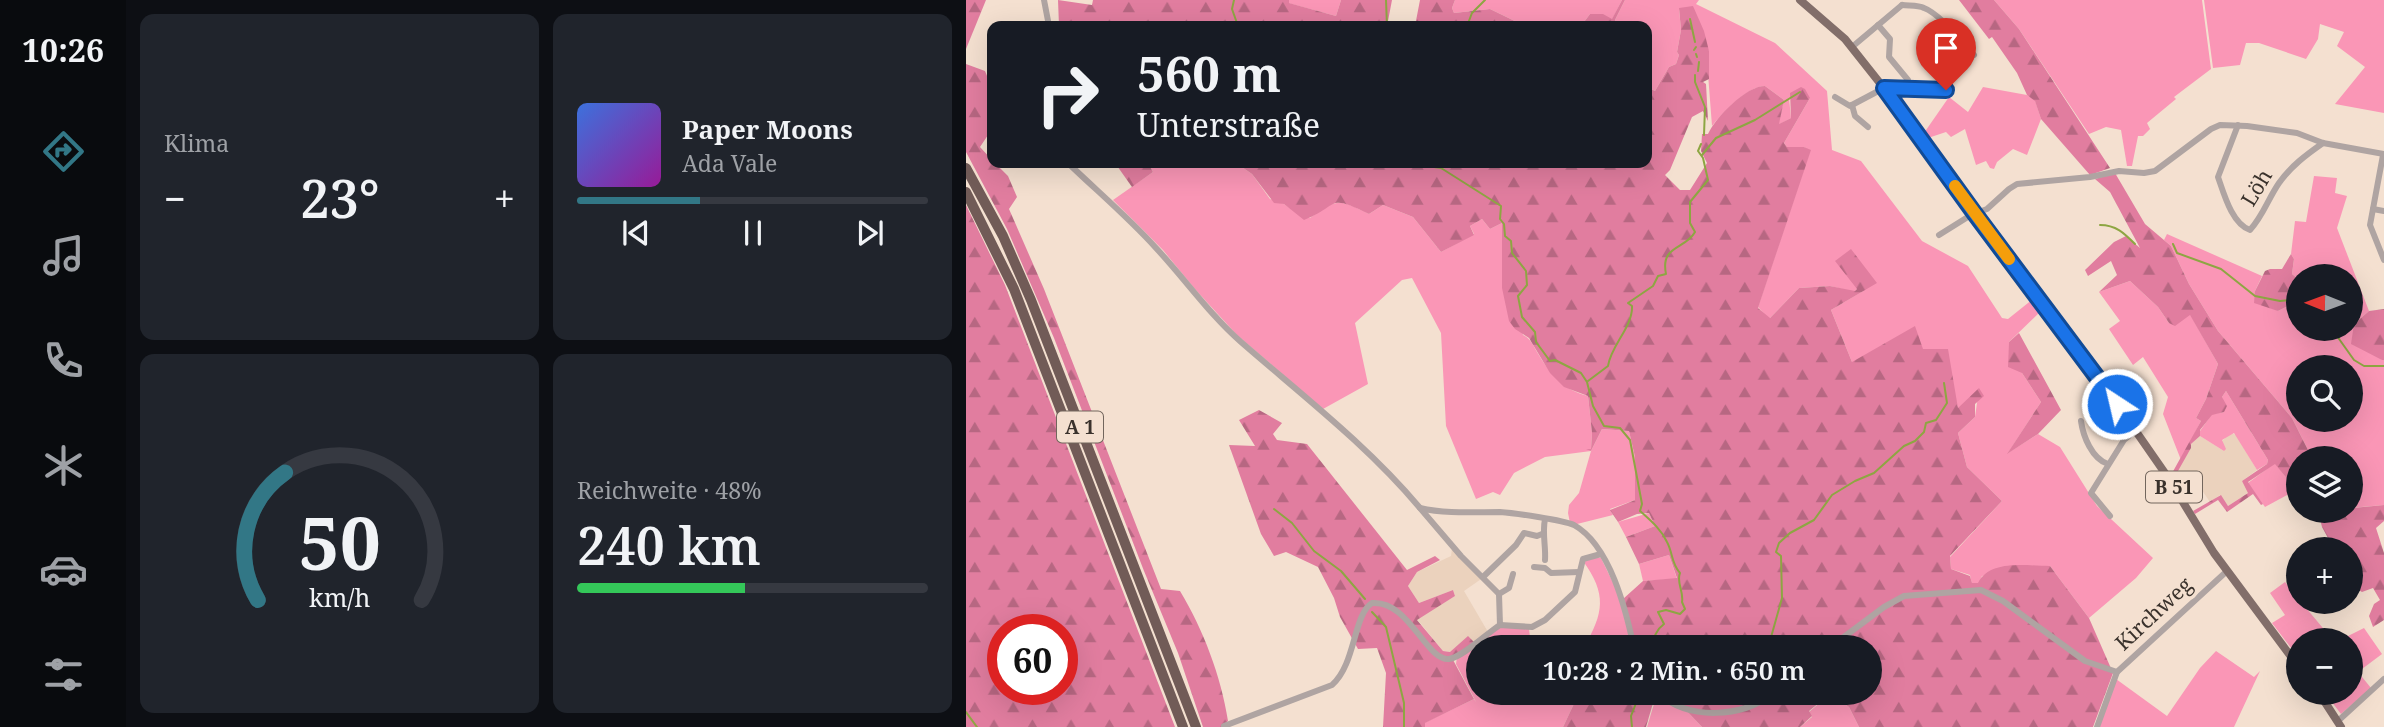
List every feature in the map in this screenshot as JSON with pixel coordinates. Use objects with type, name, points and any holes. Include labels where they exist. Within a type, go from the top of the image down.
[{"type":"highway","name":"A 1","points":[[966,167],[998,226],[1031,300],[1194,723]]},
{"type":"highway","name":"A 1","points":[[966,192],[1017,297],[1182,725]]},
{"type":"main road","name":"B 51","points":[[1800,0],[1831,25],[1884,88],[2086,360],[2227,571],[2286,650]]},
{"type":"main road","points":[[2327,705],[2340,724]]},
{"type":"street","points":[[1044,2],[1048,21]]},
{"type":"street","points":[[1852,47],[1900,3],[1928,10],[1950,27],[1974,55]]},
{"type":"street","points":[[1878,25],[1890,39],[1889,57],[1908,80],[1910,89]]},
{"type":"street","points":[[1835,97],[1852,105],[1884,88],[1946,90],[1947,66]]},
{"type":"street","points":[[1852,105],[1855,116],[1868,127]]},
{"type":"street","points":[[1939,235],[1987,209],[2017,184],[2090,177],[2119,171],[2155,171],[2211,129],[2220,125],[2238,125],[2297,133],[2323,143],[2384,155],[2370,225],[2384,260]]},
{"type":"street","name":"Löh","points":[[2238,125],[2218,175],[2226,200],[2241,227],[2250,230],[2260,220],[2277,186],[2290,168],[2323,143]]},
{"type":"street","points":[[1074,168],[1157,249],[1206,309],[1388,472],[1461,556],[1499,594],[1500,625]]},
{"type":"street","points":[[2373,209],[2384,211]]},
{"type":"street","points":[[2081,421],[2086,439],[2099,459],[2108,464]]},
{"type":"street","points":[[2110,516],[2091,494],[2124,440],[2135,430]]},
{"type":"street","points":[[1420,508],[1506,513],[1569,523],[1588,536],[1601,554],[1622,599],[1631,635]]},
{"type":"street","points":[[1545,519],[1542,534],[1546,548],[1545,560]]},
{"type":"street","points":[[1483,577],[1516,545],[1524,533],[1538,536],[1542,534]]},
{"type":"street","points":[[1224,726],[1332,685],[1350,656],[1364,611],[1369,604],[1378,603],[1406,618],[1433,650],[1445,658],[1456,656],[1500,625],[1535,627],[1573,595],[1577,589],[1583,559],[1601,554]]},
{"type":"street","points":[[1534,567],[1545,568],[1551,573],[1579,572]]},
{"type":"street","name":"Kirchweg","points":[[2096,727],[2117,672],[2227,571]]},
{"type":"street","points":[[1499,594],[1509,588],[1513,574]]},
{"type":"street","points":[[1846,635],[1884,607],[1904,596],[1981,590],[2003,601],[2050,638],[2085,661],[2117,672]]},
{"type":"street","points":[[2340,724],[2384,679]]},
{"type":"street","points":[[1677,705],[1713,713],[1735,711],[1751,705]]},
{"type":"shaded area","points":[[1289,0],[1341,0],[1336,16],[1288,3]]},
{"type":"shaded area","points":[[1455,0],[1622,0],[1612,20],[1590,14],[1585,21],[1515,21],[1490,9],[1454,13],[1452,8]]},
{"type":"shaded area","points":[[1625,0],[1699,0],[1696,4],[1775,43],[1827,91],[1832,150],[1861,161],[1922,241],[1968,266],[2002,318],[2008,319],[2033,299],[2041,311],[2009,342],[2022,373],[2041,402],[2008,453],[2038,434],[2060,447],[2097,506],[2153,558],[2136,578],[2089,618],[2050,566],[1982,576],[1979,583],[1972,584],[1970,575],[1951,569],[1950,557],[2002,501],[1967,467],[1958,433],[1975,417],[1979,389],[1958,409],[1952,383],[1852,362],[1831,310],[1863,291],[1857,289],[1855,292],[1830,286],[1799,288],[1769,319],[1758,307],[1810,151],[1804,147],[1787,147],[1784,143],[1810,98],[1789,98],[1791,118],[1778,125],[1784,100],[1765,86],[1758,87],[1736,101],[1712,126],[1707,61],[1709,51],[1679,9],[1679,55],[1676,64],[1669,67],[1655,91],[1652,90],[1652,21],[1615,20]]},
{"type":"shaded area","points":[[1994,0],[2202,0],[2211,69],[2174,97],[2176,99],[2147,123],[2150,129],[2143,136],[2138,136],[2132,166],[2127,166],[2121,130],[2106,127],[2089,134],[2019,29]]},
{"type":"shaded area","points":[[2204,0],[2384,0],[2384,113],[2335,104],[2365,67],[2337,46],[2344,32],[2320,24],[2318,39],[2306,59],[2259,43],[2246,43],[2240,65],[2213,68]]},
{"type":"shaded area","points":[[1983,87],[2027,95],[2035,100],[2041,119],[2027,155],[2013,149],[1997,162],[1994,169],[1990,168],[1986,161],[1976,165],[1965,129],[1951,137],[1946,132],[1928,138],[1924,133],[1949,97],[1968,112]]},
{"type":"shaded area","points":[[1151,168],[1243,168],[1252,174],[1270,199],[1310,218],[1333,204],[1345,203],[1369,214],[1383,205],[1413,217],[1441,252],[1474,234],[1470,226],[1482,219],[1490,229],[1502,223],[1503,263],[1523,335],[1530,340],[1558,380],[1571,390],[1588,396],[1592,433],[1591,449],[1588,449],[1591,451],[1545,457],[1514,473],[1500,495],[1493,492],[1476,499],[1446,426],[1441,333],[1412,278],[1402,280],[1355,323],[1368,384],[1323,409],[1237,335],[1163,250],[1113,200],[1153,172]]},
{"type":"shaded area","points":[[2314,176],[2337,178],[2335,193],[2347,196],[2337,228],[2351,264],[2293,264],[2291,254],[2295,221],[2306,222]]},
{"type":"shaded area","points":[[2167,234],[2262,276],[2255,291],[2278,311],[2286,307],[2286,341],[2363,341],[2363,336],[2384,360],[2384,505],[2363,507],[2363,446],[2306,446],[2299,432],[2363,432],[2363,355],[2286,355],[2286,411],[2218,331],[2189,284],[2171,246],[2164,240]]},
{"type":"shaded area","points":[[2130,281],[2158,307],[2169,323],[2190,314],[2218,364],[2196,418],[2201,421],[2181,460],[2163,414],[2168,397],[2143,357],[2133,365],[2109,329],[2120,321],[2099,292]]},
{"type":"shaded area","points":[[2363,295],[2369,311],[2363,316]]},
{"type":"shaded area","points":[[2226,391],[2268,460],[2267,464],[2257,470],[2234,433],[2222,440],[2226,449],[2224,451],[2200,436],[2200,431],[2212,414],[2224,412],[2222,397]]},
{"type":"shaded area","points":[[1602,429],[1629,431],[1635,457],[1635,500],[1610,509],[1613,515],[1573,525],[1568,513],[1569,505],[1579,493],[1591,451]]},
{"type":"shaded area","points":[[2231,433],[2236,435],[2257,470],[2242,481],[2249,492],[2228,506],[2220,495],[2210,502],[2197,483],[2177,471],[2191,444],[2200,436],[2224,451],[2222,441]]},
{"type":"shaded area","points":[[2275,463],[2286,477],[2286,495],[2265,507],[2248,483]]},
{"type":"shaded area","points":[[1649,513],[1655,526],[1626,537],[1618,522]]},
{"type":"shaded area","points":[[1452,548],[1484,577],[1464,591],[1488,632],[1484,635],[1466,635],[1466,645],[1450,652],[1443,651],[1417,619],[1455,596],[1453,590],[1419,603],[1408,586],[1417,572],[1451,556]]},
{"type":"shaded area","points":[[1669,555],[1677,579],[1643,581],[1639,564]]},
{"type":"shaded area","points":[[1601,558],[1618,593],[1630,635],[1590,635],[1596,624],[1600,604],[1596,584],[1583,561]]},
{"type":"shaded area","points":[[2285,582],[2286,614],[2311,614],[2323,628],[2286,628],[2286,641],[2272,623],[2285,615],[2270,593]]},
{"type":"shaded area","points":[[1498,627],[1529,629],[1530,635],[1487,635]]},
{"type":"shaded area","points":[[2363,628],[2382,654],[2363,668]]},
{"type":"shaded area","points":[[1466,650],[1466,683],[1456,664],[1457,657]]},
{"type":"shaded area","points":[[2216,651],[2254,677],[2260,671],[2234,727],[2099,727],[2116,679],[2167,716],[2200,668]]},
{"type":"shaded area","points":[[2363,678],[2371,688],[2363,695]]},
{"type":"shaded area","points":[[1466,703],[1466,705],[1573,705],[1563,727],[1425,727],[1424,723]]},
{"type":"shaded area","points":[[1654,705],[1678,705],[1702,727],[1647,727]]},
{"type":"shaded area","points":[[1817,705],[1846,705],[1859,727],[1800,727],[1812,717],[1809,712]]},
{"type":"shaded area","points":[[2334,705],[2351,705],[2341,714]]},
{"type":"green space","points":[[966,0],[986,0],[966,49]]},
{"type":"green space","points":[[1058,0],[1092,5],[1093,0],[1289,0],[1289,3],[1336,16],[1341,0],[1392,0],[1388,21],[1059,21]]},
{"type":"green space","points":[[1420,0],[1455,0],[1452,8],[1454,13],[1490,9],[1515,21],[1416,21]]},
{"type":"green space","points":[[1622,0],[1625,0],[1616,21],[1585,21],[1590,14],[1603,14],[1612,19]]},
{"type":"green space","points":[[1959,0],[1994,0],[2019,29],[2110,168],[2090,175],[2041,119],[2035,101],[2027,95],[2017,73],[1992,37],[1989,39]]},
{"type":"green space","points":[[1693,6],[1709,51],[1709,79],[1703,82],[1706,84],[1708,121],[1703,111],[1692,117],[1670,170],[1665,175],[1680,190],[1690,190],[1707,163],[1701,151],[1702,134],[1708,134],[1725,111],[1749,91],[1765,86],[1784,100],[1779,124],[1791,118],[1790,93],[1801,87],[1805,89],[1810,98],[1784,143],[1787,147],[1804,147],[1811,150],[1758,308],[1770,318],[1799,288],[1830,286],[1855,291],[1857,289],[1835,261],[1851,249],[1877,283],[1831,310],[1852,362],[1915,326],[1923,349],[1948,349],[1958,408],[1979,388],[1984,396],[1975,404],[1975,417],[1958,433],[1967,467],[2002,501],[1950,556],[1951,569],[1970,576],[1972,583],[1978,583],[1984,575],[2000,567],[2050,566],[2089,618],[2113,673],[2093,727],[1859,727],[1846,705],[1882,705],[1882,635],[1633,635],[1623,599],[1643,581],[1677,578],[1669,555],[1639,564],[1626,537],[1655,526],[1649,513],[1637,514],[1618,522],[1610,510],[1635,500],[1635,457],[1629,431],[1602,429],[1591,451],[1586,449],[1591,449],[1592,433],[1588,396],[1564,387],[1550,373],[1529,338],[1515,329],[1509,321],[1502,288],[1502,223],[1490,229],[1482,219],[1470,226],[1474,235],[1441,252],[1413,217],[1383,205],[1369,214],[1339,203],[1304,220],[1284,204],[1274,203],[1252,174],[1243,168],[1652,168],[1652,90],[1655,91],[1669,67],[1676,64],[1681,30],[1679,8]]},
{"type":"green space","points":[[966,64],[985,71],[987,77],[987,136],[980,147],[987,155],[987,168],[1000,168],[1008,176],[1017,197],[1009,209],[1044,289],[1161,589],[1180,591],[1203,637],[1225,704],[1228,721],[1221,727],[1203,727],[1178,653],[1054,338],[1007,229],[966,152]]},
{"type":"green space","points":[[1119,168],[1151,168],[1153,172],[1132,187]]},
{"type":"green space","points":[[2115,173],[2145,224],[2171,246],[2189,284],[2218,331],[2286,411],[2286,432],[2299,432],[2306,446],[2286,446],[2286,477],[2275,464],[2248,482],[2263,504],[2261,505],[2253,494],[2227,512],[2218,500],[2195,514],[2193,511],[2221,495],[2228,506],[2248,493],[2242,481],[2267,464],[2268,460],[2226,391],[2222,397],[2227,406],[2224,412],[2212,415],[2200,430],[2200,436],[2191,444],[2178,471],[2181,474],[2173,479],[2171,475],[2201,421],[2196,418],[2218,364],[2190,315],[2175,326],[2169,323],[2158,307],[2130,281],[2099,292],[2117,275],[2111,261],[2088,276],[2085,270],[2114,242],[2126,236],[2140,248],[2110,192],[2095,179]]},
{"type":"green space","points":[[966,205],[1005,285],[1175,727],[966,727]]},
{"type":"green space","points":[[2291,254],[2293,264],[2286,264],[2286,307],[2278,311],[2254,303],[2255,291],[2265,271],[2282,269]]},
{"type":"green space","points":[[2384,309],[2384,360],[2351,344],[2351,341],[2363,341],[2363,316],[2369,311]]},
{"type":"green space","points":[[2019,333],[2061,410],[2038,434],[2007,454],[2041,402],[2022,373],[2008,367],[2009,342]]},
{"type":"green space","points":[[1259,410],[1282,423],[1273,434],[1277,440],[1307,444],[1407,570],[1435,556],[1440,560],[1417,572],[1408,586],[1419,603],[1453,590],[1455,596],[1417,620],[1443,651],[1450,652],[1466,638],[1466,648],[1452,658],[1466,684],[1466,703],[1425,723],[1425,727],[1383,727],[1386,673],[1377,648],[1358,649],[1340,617],[1334,598],[1318,567],[1286,552],[1274,556],[1261,534],[1229,445],[1255,446],[1239,420]]},
{"type":"green space","points":[[2384,505],[2384,521],[2376,528],[2384,553],[2384,620],[2373,627],[2369,616],[2374,604],[2380,600],[2373,588],[2363,592],[2363,537],[2327,537],[2321,523],[2363,523],[2363,507]]},
{"type":"green space","points":[[1573,705],[1652,705],[1646,727],[1563,727]]},
{"type":"green space","points":[[1679,705],[1816,705],[1809,711],[1812,716],[1800,727],[1702,727]]},
{"type":"waterway","points":[[1234,0],[1232,9],[1236,21]]},
{"type":"waterway","points":[[1386,0],[1387,21]]},
{"type":"waterway","points":[[1469,21],[1472,13],[1485,0]]},
{"type":"waterway","points":[[1690,19],[1695,42]]},
{"type":"waterway","points":[[1698,71],[1699,62]]},
{"type":"waterway","points":[[1695,75],[1705,107],[1704,135]]},
{"type":"waterway","points":[[1702,155],[1716,138],[1755,120],[1800,92]]},
{"type":"waterway","points":[[1588,381],[1608,366],[1629,321],[1632,306],[1628,303],[1653,286],[1658,276],[1666,274],[1665,265],[1670,253],[1695,232],[1690,223],[1690,202],[1708,180],[1703,158],[1698,151],[1701,144]]},
{"type":"waterway","points":[[1441,168],[1501,206],[1500,219],[1504,224],[1505,236],[1511,241],[1512,253],[1526,271],[1527,285],[1518,296],[1522,317],[1535,332],[1536,342],[1550,361],[1555,360],[1581,373],[1587,382],[1593,406],[1604,426],[1620,428],[1630,440],[1642,504],[1640,511],[1665,537],[1680,573],[1679,583],[1685,609],[1680,614],[1666,610],[1658,612],[1664,624],[1656,635]]},
{"type":"waterway","points":[[2100,225],[2119,230],[2135,244]]},
{"type":"waterway","points":[[2173,244],[2177,253],[2221,269],[2255,296],[2286,300]]},
{"type":"waterway","points":[[2341,341],[2354,360],[2364,366],[2384,366]]},
{"type":"waterway","points":[[1772,635],[1782,598],[1781,556],[1776,552],[1779,543],[1790,533],[1814,520],[1832,495],[1874,473],[1904,446],[1915,441],[1924,432],[1926,423],[1936,420],[1947,403],[1944,383]]},
{"type":"waterway","points":[[1274,509],[1292,523],[1314,551],[1341,571],[1365,599]]},
{"type":"waterway","points":[[1372,612],[1386,627],[1404,703],[1404,727]]},
{"type":"waterway","points":[[1632,727],[1631,716],[1635,705]]},
{"type":"waterway","points":[[966,712],[977,727]]},
{"type":"slow traffic","points":[[1955,186],[2009,259]]},
{"type":"route","points":[[1946,90],[1884,88],[2117,404]]}]
